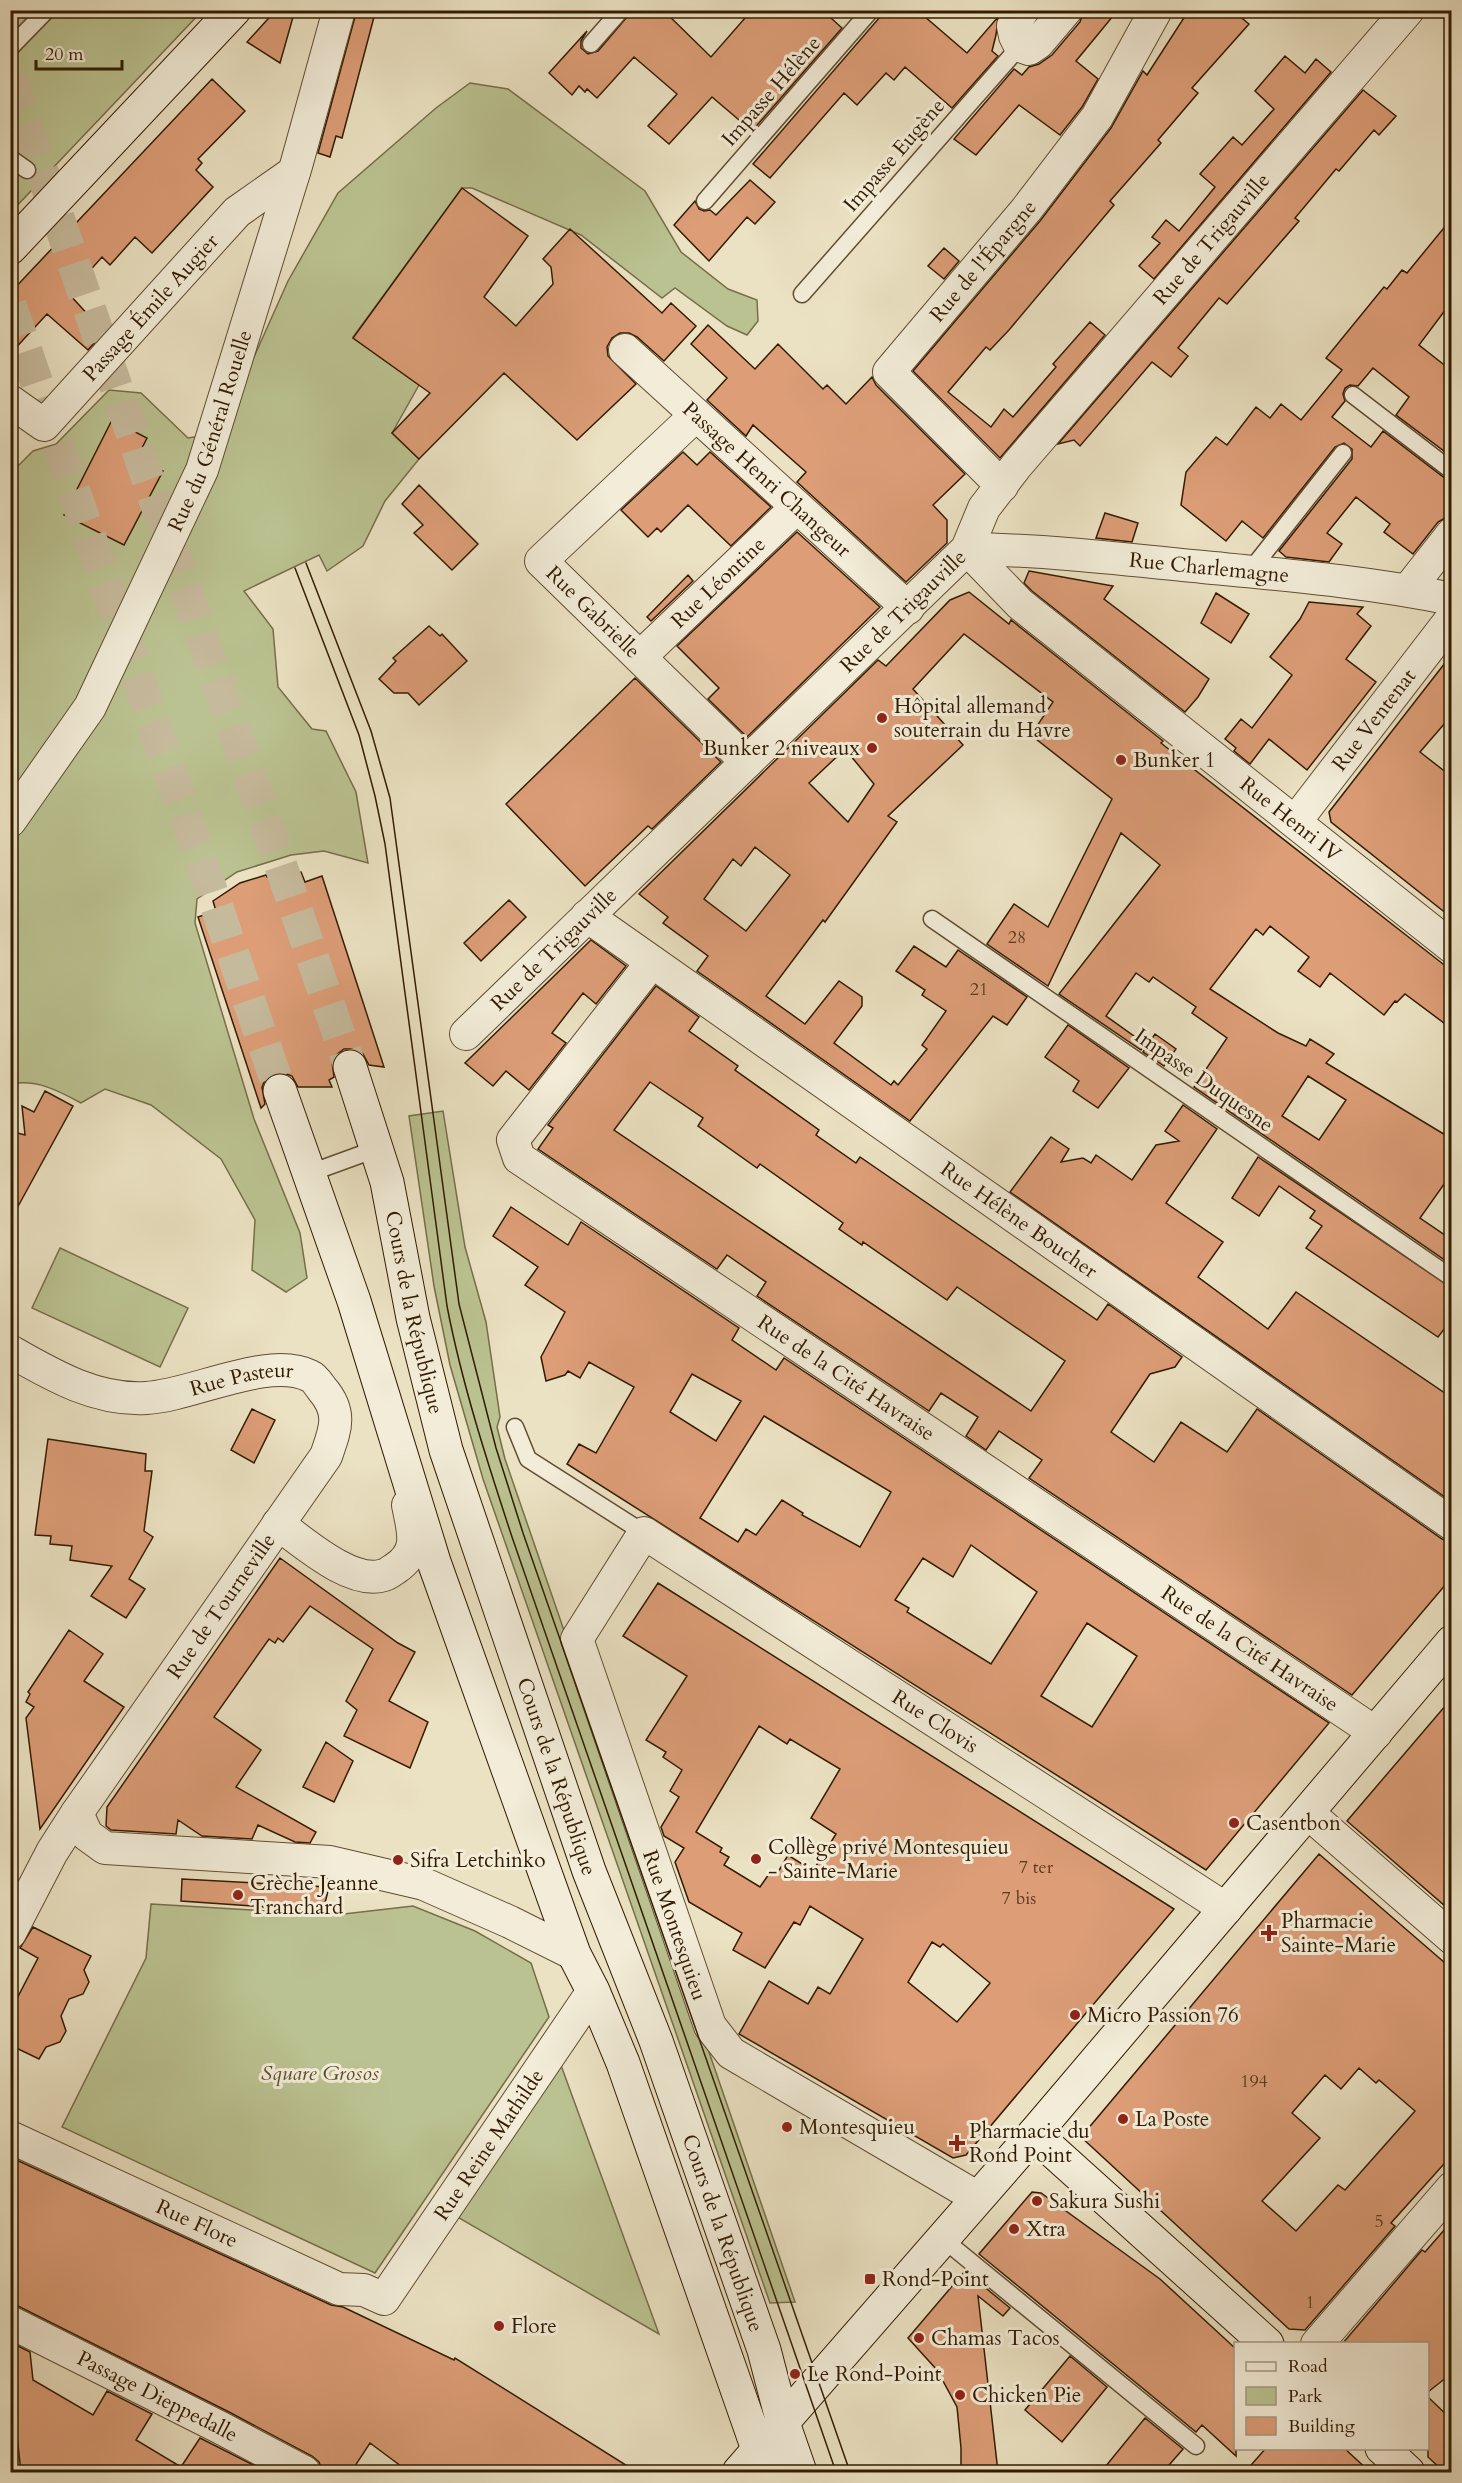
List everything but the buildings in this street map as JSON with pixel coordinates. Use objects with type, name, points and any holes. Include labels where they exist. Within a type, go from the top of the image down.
[{"type":"main road","points":[[10,248],[234,10]]},
{"type":"main road","name":"Cours de la République","points":[[350,1067],[387,1182],[413,1318],[446,1450],[588,1871],[656,2041],[764,2350],[783,2422],[800,2472]]},
{"type":"main road","name":"Cours de la République","points":[[280,1091],[354,1301],[434,1562],[574,1954],[593,1991],[644,2120],[754,2465]]},
{"type":"main road","points":[[754,2465],[783,2422],[1034,2134],[1452,1642]]},
{"type":"main road","points":[[1034,2134],[1266,2342]]},
{"type":"main road","points":[[1384,2450],[1408,2472]]},
{"type":"street","name":"Rue du Général Rouelle","points":[[10,821],[90,707],[202,470],[294,172],[339,10]]},
{"type":"street","points":[[1023,10],[1013,26],[1020,46],[1029,48],[1038,43],[1066,10]]},
{"type":"street","name":"Rue de l'Épargne","points":[[1002,486],[889,372],[1026,210],[1097,117],[1156,10]]},
{"type":"street","name":"Rue de Trigauville","points":[[466,1034],[908,608],[966,549],[984,508],[1396,16]]},
{"type":"street","name":"Passage Émile Augier","points":[[10,401],[44,425],[237,212],[294,172]]},
{"type":"street","name":"Passage Henri Changeur","points":[[625,350],[908,608]]},
{"type":"street","name":"Rue Gabrielle","points":[[696,415],[541,561],[747,762]]},
{"type":"street","name":"Rue Léontine","points":[[640,657],[797,507]]},
{"type":"street","points":[[1408,590],[1452,534]]},
{"type":"street","name":"Rue Charlemagne","points":[[966,549],[1033,550],[1251,572],[1408,590],[1452,599]]},
{"type":"street","name":"Rue Henri IV","points":[[966,549],[1020,604],[1452,947]]},
{"type":"street","name":"Rue Ventenat","points":[[1295,822],[1452,618]]},
{"type":"street","name":"Rue Hélène Boucher","points":[[587,916],[1452,1524]]},
{"type":"street","name":"Rue de la Cité Havraise","points":[[652,962],[521,1128],[513,1140],[519,1158],[1376,1733]]},
{"type":"street","name":"Rue Pasteur","points":[[10,1351],[58,1378],[105,1395],[139,1398],[281,1368],[312,1376],[330,1398],[337,1425],[326,1456],[278,1524]]},
{"type":"street","name":"Rue de Tourneville","points":[[10,1933],[52,1852],[77,1813],[278,1524],[347,1571],[368,1576],[384,1575],[406,1561],[415,1540],[391,1424]]},
{"type":"street","name":"Rue Clovis","points":[[644,1533],[1226,1910]]},
{"type":"street","name":"Rue Montesquieu","points":[[644,1533],[577,1639],[710,2026],[731,2053],[978,2198]]},
{"type":"street","points":[[77,1813],[87,1835],[105,1848],[330,1862],[424,1884],[510,1922],[574,1954]]},
{"type":"street","points":[[1308,1813],[1452,1938]]},
{"type":"street","name":"Rue Reine Mathilde","points":[[384,2299],[593,1991]]},
{"type":"street","name":"Rue Flore","points":[[10,2137],[339,2289],[364,2290],[384,2299]]},
{"type":"street","points":[[1318,2342],[1452,2188]]},
{"type":"street","name":"Passage Dieppedalle","points":[[10,2322],[304,2472]]},
{"type":"lane","points":[[10,48],[47,10]]},
{"type":"lane","points":[[591,44],[621,10]]},
{"type":"lane","name":"Impasse Hélène","points":[[705,201],[871,10]]},
{"type":"lane","name":"Impasse Eugène","points":[[802,294],[1020,46]]},
{"type":"lane","points":[[10,158],[27,170]]},
{"type":"lane","points":[[1353,395],[1452,471]]},
{"type":"lane","points":[[1251,572],[1342,453]]},
{"type":"lane","name":"Impasse Duquesne","points":[[932,919],[1452,1278]]},
{"type":"lane","points":[[310,1173],[376,1149]]},
{"type":"lane","points":[[515,1427],[528,1459],[644,1533]]},
{"type":"lane","points":[[943,2238],[1196,2446]]},
{"type":"green space","points":[[10,11],[202,11],[11,212],[10,212]]},
{"type":"green space","points":[[470,83],[508,89],[645,191],[681,252],[728,289],[757,300],[758,321],[747,335],[727,326],[675,288],[662,298],[581,235],[472,188],[462,188],[353,337],[419,385],[392,433],[419,459],[385,501],[363,546],[327,571],[319,555],[244,591],[273,629],[278,687],[312,729],[326,731],[356,792],[368,863],[324,851],[291,855],[237,872],[197,899],[195,923],[254,1119],[300,1233],[307,1278],[286,1292],[252,1270],[255,1220],[221,1159],[151,1105],[105,1089],[81,1103],[56,1090],[39,1085],[11,1084],[11,473],[33,451],[56,444],[109,390],[141,393],[188,438],[220,433],[288,281],[338,193],[436,108]]},
{"type":"green space","points":[[443,1111],[465,1247],[486,1322],[500,1417],[497,1427],[505,1459],[795,2302],[770,2303],[483,1479],[450,1365],[434,1286],[409,1116]]},
{"type":"green space","points":[[60,1248],[188,1308],[160,1367],[32,1308]]},
{"type":"green space","name":"Square Grosos","points":[[151,1904],[335,1915],[413,1906],[475,1931],[531,1963],[549,2017],[375,2273],[62,2127],[146,1958]]},
{"type":"green space","points":[[558,2057],[659,2334],[454,2215]]},
{"type":"tunnel","points":[[10,78],[350,1067]]},
{"type":"tunnel","points":[[10,305],[280,1091]]},
{"type":"tram line","points":[[306,563],[371,731],[390,798],[459,1304],[496,1448],[523,1533],[850,2472]]},
{"type":"tram line","points":[[295,568],[359,735],[375,796],[385,844],[447,1306],[476,1422],[512,1537],[836,2472]]},
{"type":"place","name":"Hôpital allemand souterrain du Havre","points":[[882,718]]},
{"type":"place","name":"Bunker 2 niveaux","points":[[872,748]]},
{"type":"place","name":"Bunker 1","points":[[1121,760]]},
{"type":"place","name":"Casentbon","points":[[1234,1823]]},
{"type":"place","name":"Collège privé Montesquieu - Sainte-Marie","points":[[756,1859]]},
{"type":"place","name":"Sifra Letchinko","points":[[398,1860]]},
{"type":"place","name":"Crèche Jeanne Tranchard","points":[[238,1895]]},
{"type":"place","name":"Pharmacie Sainte-Marie","points":[[1269,1933]]},
{"type":"place","name":"Micro Passion 76","points":[[1075,2015]]},
{"type":"place","name":"La Poste","points":[[1123,2119]]},
{"type":"place","name":"Montesquieu","points":[[787,2127]]},
{"type":"place","name":"Pharmacie du Rond Point","points":[[957,2143]]},
{"type":"place","name":"Sakura Sushi","points":[[1037,2201]]},
{"type":"place","name":"Xtra","points":[[1014,2229]]},
{"type":"place","name":"Rond-Point","points":[[870,2279]]},
{"type":"place","name":"Flore","points":[[499,2326]]},
{"type":"place","name":"Chamas Tacos","points":[[919,2338]]},
{"type":"place","name":"Le Rond-Point","points":[[795,2374]]},
{"type":"place","name":"Chicken Pie","points":[[960,2395]]}]
